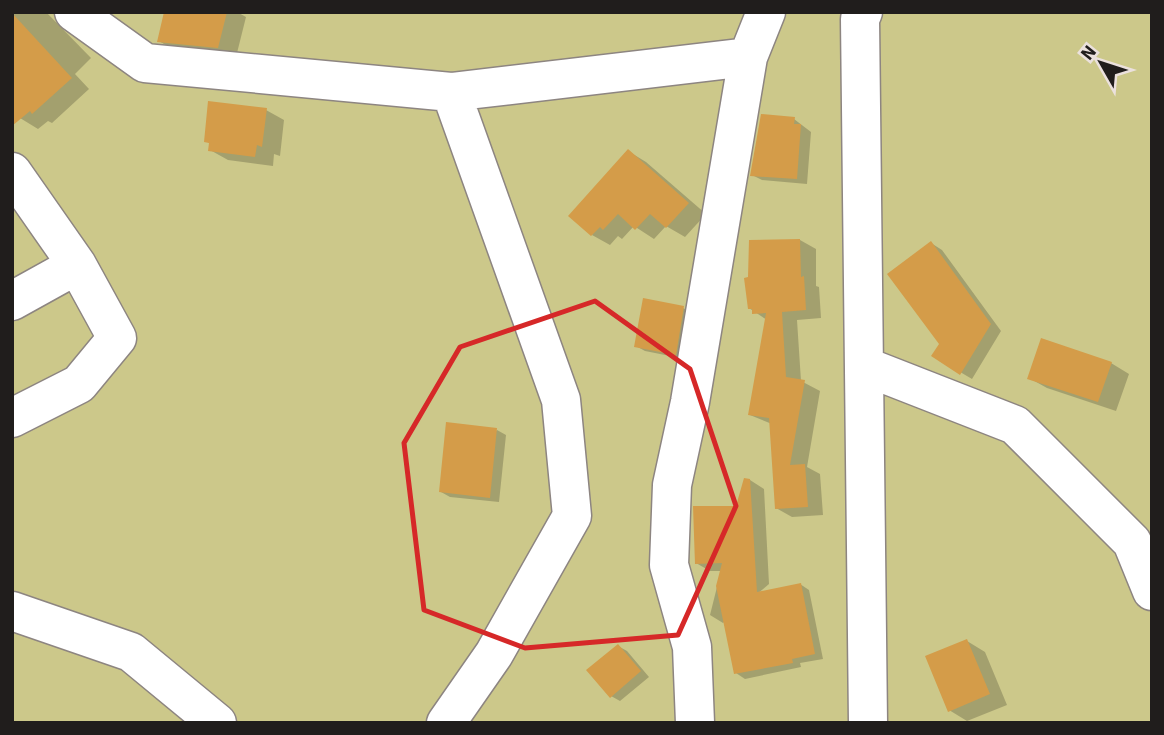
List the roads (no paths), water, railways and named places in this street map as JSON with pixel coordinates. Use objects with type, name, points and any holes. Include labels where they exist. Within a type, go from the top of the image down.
[{"type":"street","points":[[74,12],[145,63],[450,92],[748,57]]},
{"type":"street","points":[[695,723],[692,647],[670,565],[672,485],[690,401],[748,57],[766,12]]},
{"type":"street","points":[[863,12],[860,19],[868,723]]},
{"type":"street","points":[[446,723],[494,654],[572,516],[561,400],[450,92]]},
{"type":"street","points":[[12,172],[77,265],[117,338],[79,384],[12,418]]},
{"type":"street","points":[[12,301],[77,265]]},
{"type":"street","points":[[864,366],[1015,425],[1132,542],[1152,591]]},
{"type":"street","points":[[12,611],[131,652],[217,723]]}]
